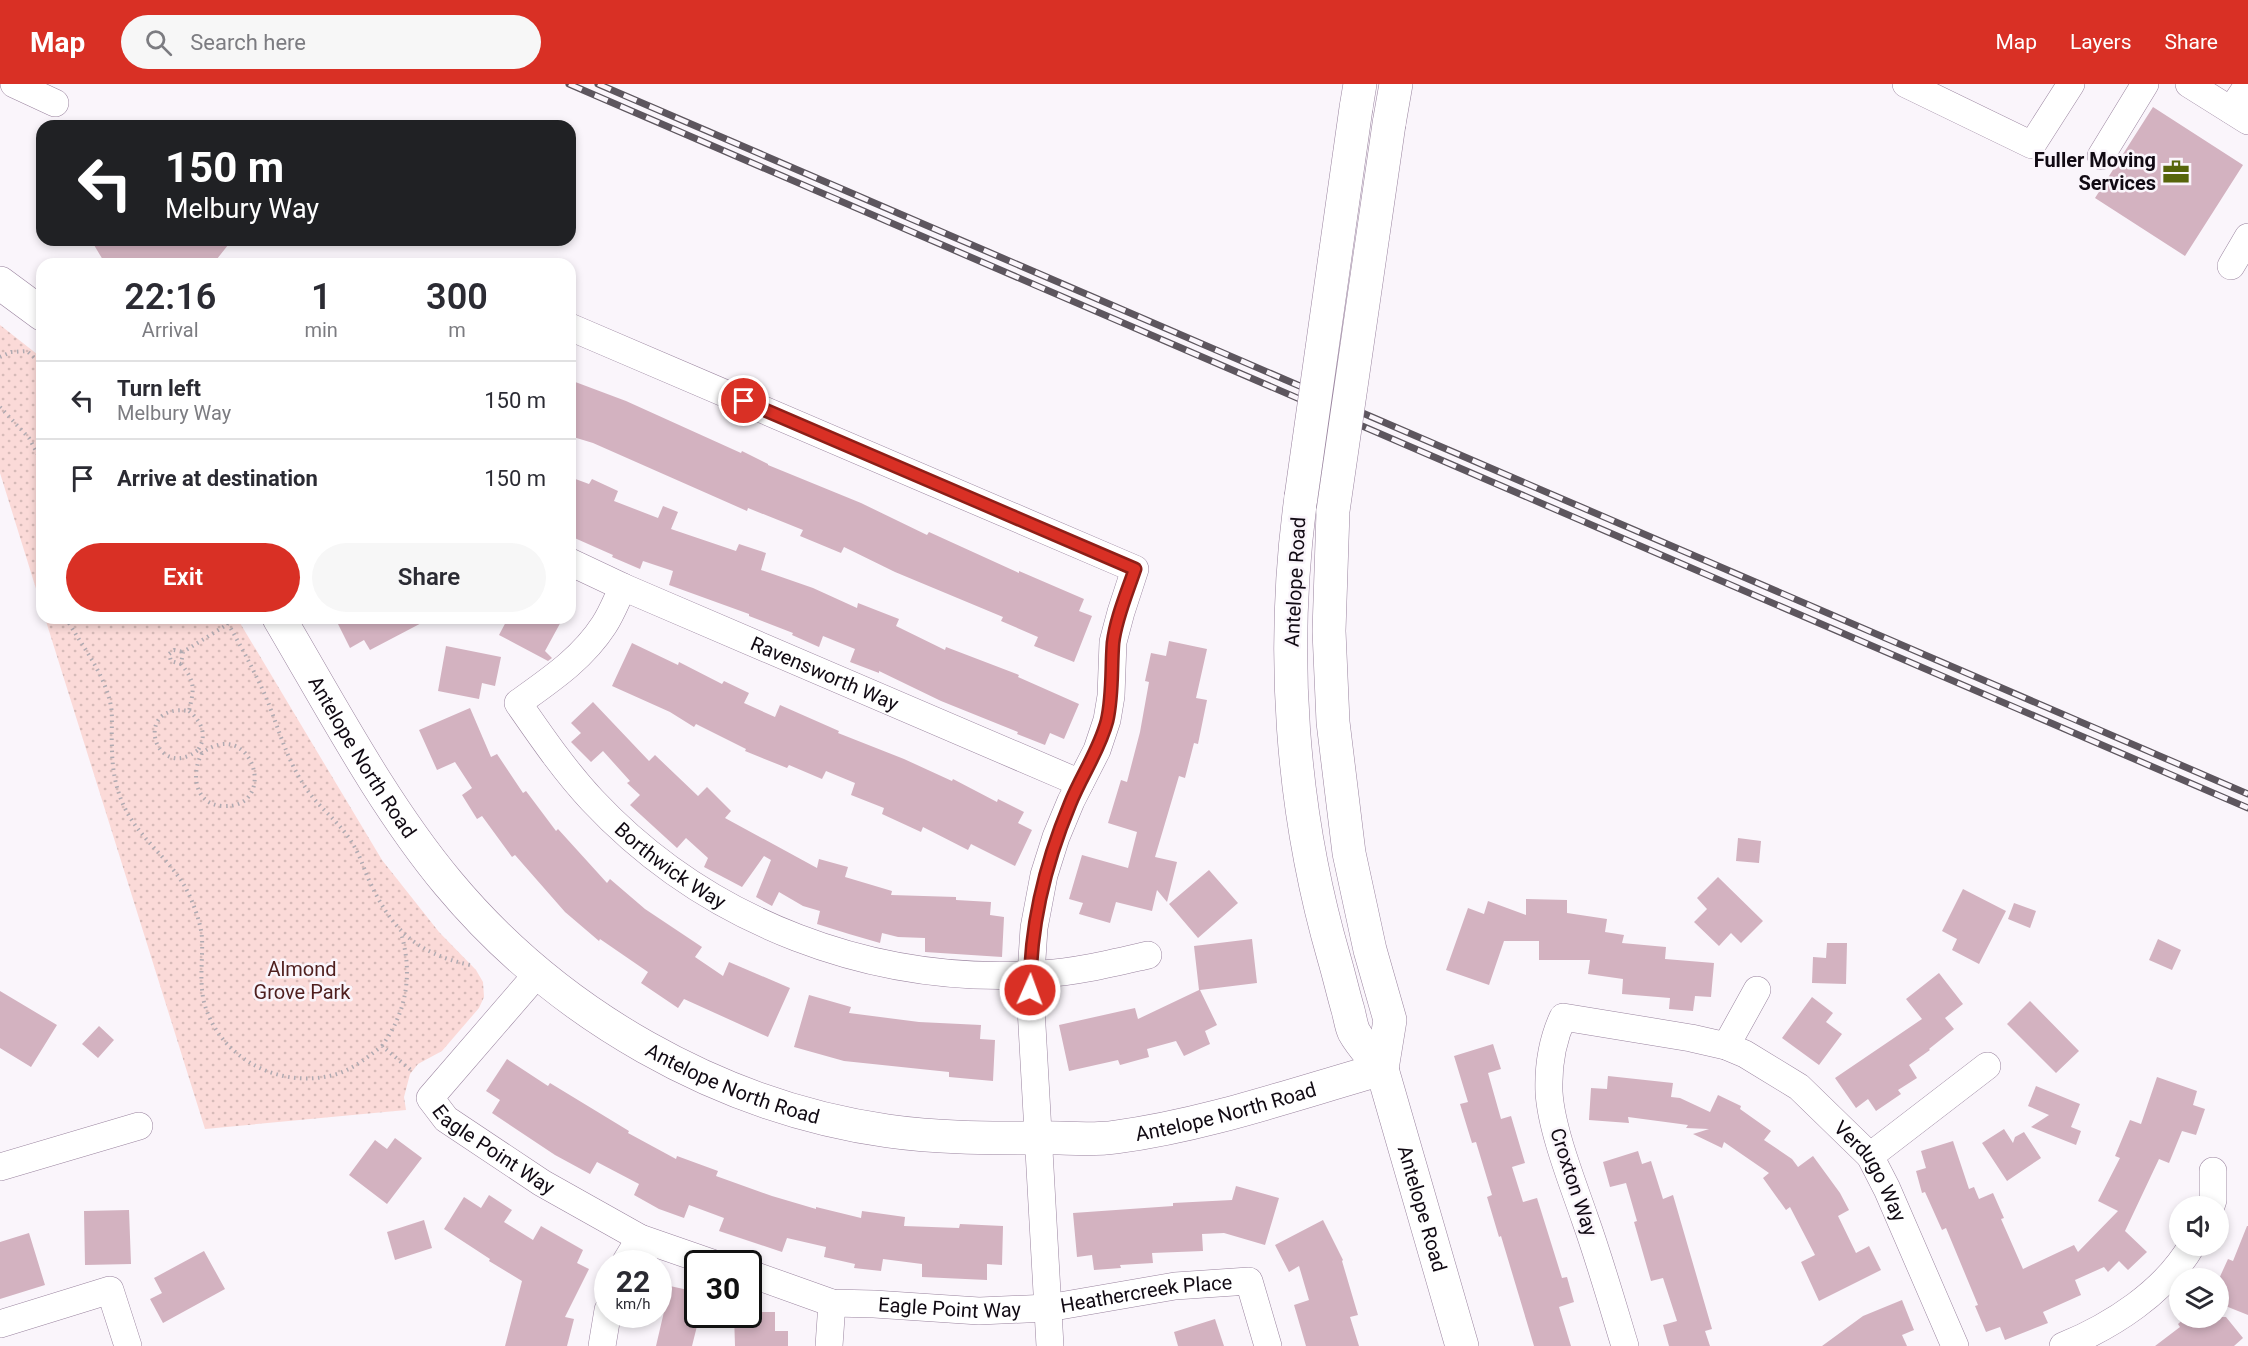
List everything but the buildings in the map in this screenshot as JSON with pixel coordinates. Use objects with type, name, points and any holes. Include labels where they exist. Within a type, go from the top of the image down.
[{"type":"main road","name":"Antelope Road","points":[[1382,1069],[1390,1020],[1370,950],[1349,853],[1333,722],[1329,631],[1333,511],[1396,84]]},
{"type":"main road","name":"Antelope Road","points":[[1358,96],[1296,536],[1291,679],[1298,781],[1309,859],[1321,914],[1354,1031],[1382,1069],[1462,1346]]},
{"type":"main road","points":[[0,283],[36,310]]},
{"type":"main road","name":"Antelope North Road","points":[[283,624],[411,834],[449,884],[491,930],[538,973],[586,1010],[672,1061],[729,1087],[836,1120],[922,1135],[984,1139],[1111,1138],[1173,1128],[1382,1069]]},
{"type":"street","points":[[14,84],[55,103]]},
{"type":"street","points":[[1906,84],[2032,145],[2072,84]]},
{"type":"street","points":[[2101,156],[2145,84]]},
{"type":"street","points":[[2189,84],[2240,116],[2248,85]]},
{"type":"street","points":[[2231,266],[2248,237]]},
{"type":"street","points":[[576,330],[1135,569],[1120,612],[1113,642],[1111,696],[1107,720],[1097,750],[1056,837],[1044,875],[1034,928],[1030,975],[1050,1346]]},
{"type":"street","name":"Ravensworth Way","points":[[576,565],[622,587],[1080,783]]},
{"type":"street","name":"Borthwick Way","points":[[622,587],[605,624],[587,648],[564,670],[518,703],[555,756],[592,800],[626,833],[671,870],[711,897],[753,920],[843,955],[890,966],[947,974],[1030,975]]},
{"type":"street","points":[[1030,975],[1101,966],[1148,955]]},
{"type":"street","name":"Eagle Point Way","points":[[538,973],[430,1098],[446,1119],[542,1184],[640,1238],[684,1253]]},
{"type":"street","points":[[1726,1046],[1757,990]]},
{"type":"street","name":"Verdugo Way","points":[[1563,1017],[1726,1046],[1744,1054],[1799,1087],[1870,1156],[1887,1189],[1955,1346]]},
{"type":"street","name":"Croxton Way","points":[[1563,1017],[1552,1046],[1549,1062],[1549,1094],[1560,1143],[1600,1262],[1625,1346]]},
{"type":"street","points":[[1870,1156],[1987,1066]]},
{"type":"street","points":[[0,1167],[139,1126]]},
{"type":"street","points":[[2213,1171],[2213,1196]]},
{"type":"street","points":[[633,1250],[640,1238]]},
{"type":"street","points":[[2063,1346],[2085,1337],[2138,1304],[2167,1277],[2183,1256]]},
{"type":"street","name":"Eagle Point Way","points":[[762,1279],[832,1303],[979,1311],[1048,1308]]},
{"type":"street","name":"Heathercreek Place","points":[[1048,1308],[1175,1286],[1249,1281],[1268,1346]]},
{"type":"street","points":[[0,1324],[110,1290],[128,1346]]},
{"type":"street","points":[[829,1346],[832,1303]]},
{"type":"street","points":[[602,1346],[605,1328]]},
{"type":"path","points":[[0,357],[11,352],[27,351],[36,358]]},
{"type":"path","points":[[0,407],[25,433],[36,452]]},
{"type":"path","points":[[70,624],[98,667],[108,695],[111,709],[114,776],[122,802],[132,821],[179,875],[193,904],[202,937],[202,990],[211,1021],[220,1035],[239,1055],[255,1066],[275,1074],[298,1078],[319,1078],[343,1072],[382,1046],[399,1017],[407,987],[406,959],[400,931]]},
{"type":"path","points":[[189,711],[193,685],[190,673],[181,664],[171,661],[169,654],[174,650],[183,652],[228,624],[264,693],[293,766],[303,784],[356,849],[383,906],[400,931],[406,937],[447,960],[470,965]]},
{"type":"path","points":[[181,664],[183,652]]},
{"type":"path","points":[[189,711],[175,710],[164,714],[155,724],[154,740],[158,747],[170,756],[184,758],[200,751],[214,745],[223,744],[236,747],[248,754],[256,772],[254,786],[247,798],[235,804],[221,806],[210,802],[202,795],[195,778],[196,763],[200,751],[203,740],[203,730],[189,711]]},
{"type":"path","points":[[382,1046],[412,1071]]},
{"type":"green space","points":[[0,325],[36,353],[36,589],[0,473]]},
{"type":"green space","name":"Almond Grove Park","points":[[47,624],[241,624],[382,860],[439,932],[476,970],[483,982],[484,997],[479,1008],[442,1051],[418,1064],[410,1074],[404,1097],[406,1110],[205,1129]]},
{"type":"railway","points":[[569,84],[2248,808]]},
{"type":"railway","points":[[598,84],[2248,794]]},
{"type":"place","name":"Fuller Moving Services","points":[[2176,172]]},
{"type":"route","points":[[744,401],[1135,569],[1120,612],[1113,642],[1111,696],[1107,720],[1097,750],[1056,837],[1044,875],[1034,928],[1030,990]]}]
